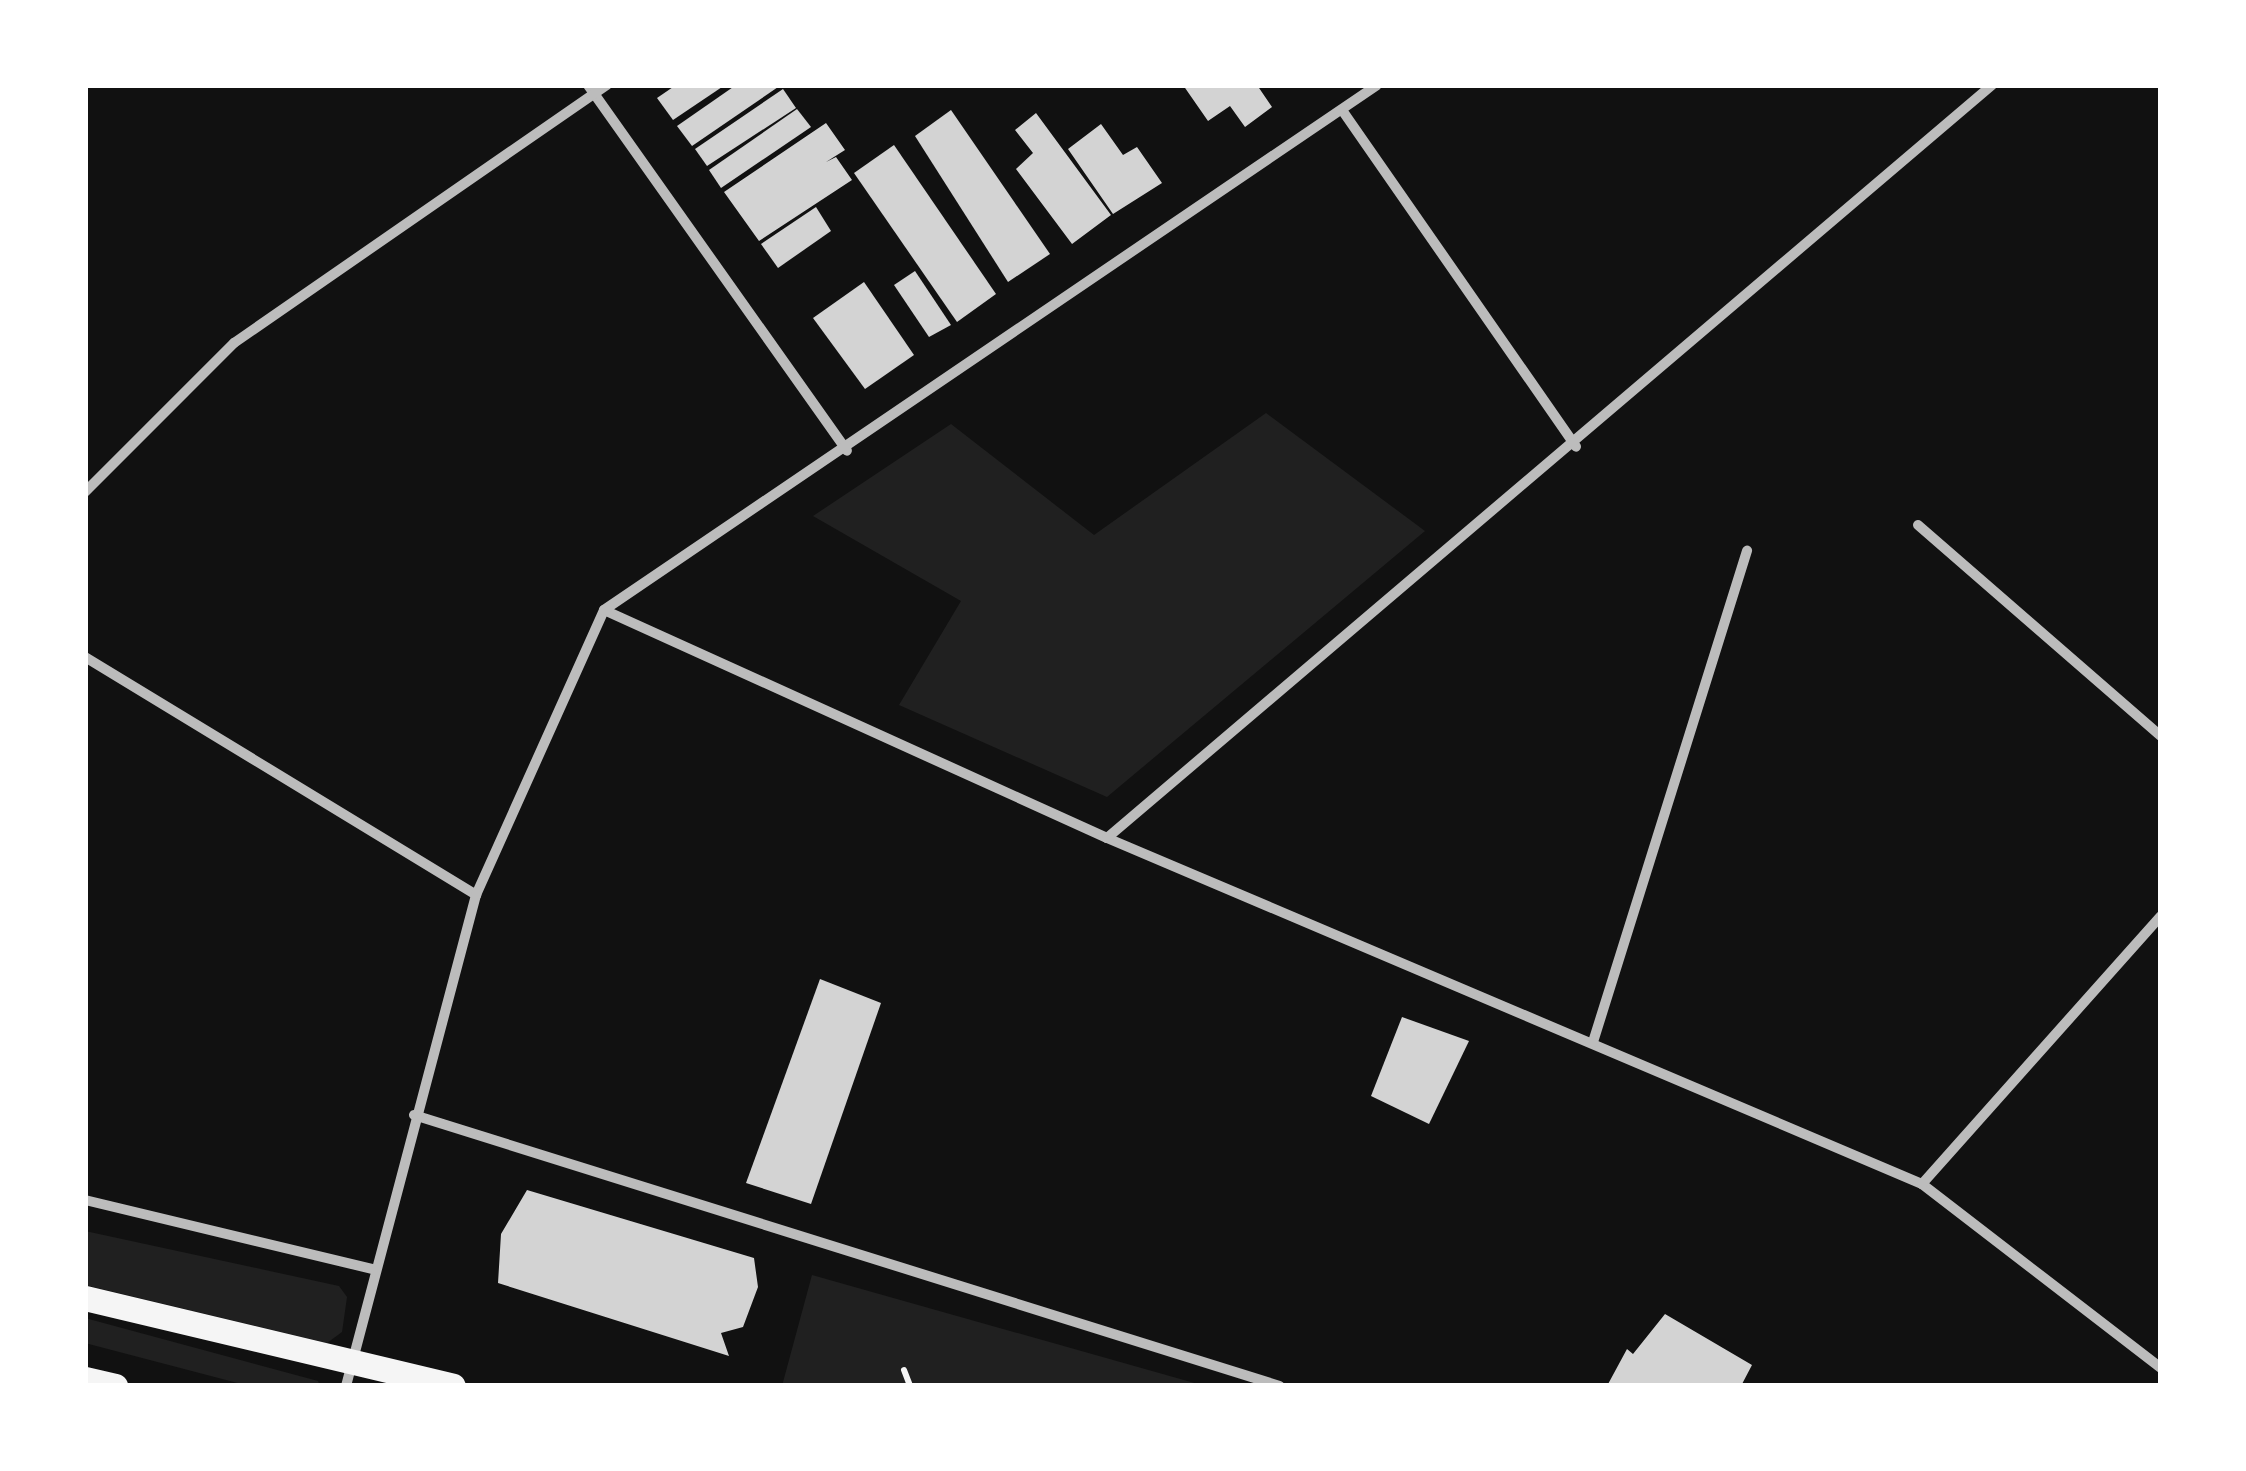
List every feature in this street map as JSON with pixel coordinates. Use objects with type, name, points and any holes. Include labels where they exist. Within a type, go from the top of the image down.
[{"type":"main road","points":[[85,1298],[348,1375],[453,1386]]},
{"type":"main road","points":[[85,1379],[114,1386]]},
{"type":"street","points":[[85,492],[234,344],[591,89],[607,85]]},
{"type":"street","points":[[348,1375],[372,1269],[476,895],[604,610],[847,451],[1377,85]]},
{"type":"street","points":[[1107,838],[1576,447],[1992,85]]},
{"type":"street","points":[[591,89],[847,451]]},
{"type":"street","points":[[1342,110],[1576,447]]},
{"type":"street","points":[[1918,525],[2161,736]]},
{"type":"street","points":[[1594,1042],[1747,551]]},
{"type":"street","points":[[604,610],[1107,838],[1922,1184],[2161,1368]]},
{"type":"street","points":[[85,657],[476,895]]},
{"type":"street","points":[[1922,1184],[2161,916]]},
{"type":"street","points":[[414,1114],[1280,1386]]},
{"type":"street","points":[[85,1200],[372,1269]]},
{"type":"path","points":[[904,1370],[910,1386]]},
{"type":"shaded area","points":[[1266,413],[1425,531],[1107,797],[899,705],[961,601],[813,516],[951,424],[1094,535]]},
{"type":"shaded area","points":[[85,1231],[339,1286],[347,1297],[342,1332],[327,1343],[85,1285]]},
{"type":"shaded area","points":[[812,1275],[1205,1386],[782,1386]]},
{"type":"shaded area","points":[[85,1318],[318,1381],[320,1386],[249,1386],[85,1343]]},
{"type":"building","points":[[676,85],[725,85],[673,120],[657,98]]},
{"type":"building","points":[[736,85],[781,85],[692,146],[677,126]]},
{"type":"building","points":[[1183,85],[1257,85],[1272,107],[1245,127],[1230,106],[1208,121]]},
{"type":"building","points":[[783,89],[796,108],[707,166],[695,149]]},
{"type":"building","points":[[797,109],[811,127],[721,188],[709,170]]},
{"type":"building","points":[[951,110],[1050,254],[1008,282],[915,136]]},
{"type":"building","points":[[1036,113],[1111,215],[1072,244],[1016,169],[1033,153],[1015,130]]},
{"type":"building","points":[[826,123],[845,150],[826,162],[836,157],[852,180],[759,241],[724,192]]},
{"type":"building","points":[[1101,124],[1123,155],[1137,147],[1162,183],[1113,214],[1068,149]]},
{"type":"building","points":[[894,145],[996,294],[957,322],[854,173]]},
{"type":"building","points":[[816,207],[831,231],[778,268],[761,244]]},
{"type":"building","points":[[915,271],[951,325],[929,337],[894,285]]},
{"type":"building","points":[[864,282],[914,355],[865,389],[813,318]]},
{"type":"building","points":[[820,979],[881,1003],[811,1204],[746,1183]]},
{"type":"building","points":[[1402,1017],[1469,1041],[1429,1124],[1371,1096]]},
{"type":"building","points":[[527,1190],[754,1258],[758,1287],[743,1327],[721,1333],[729,1356],[498,1283],[501,1234]]},
{"type":"building","points":[[1665,1314],[1752,1365],[1741,1386],[1607,1386],[1627,1349],[1633,1354]]}]
